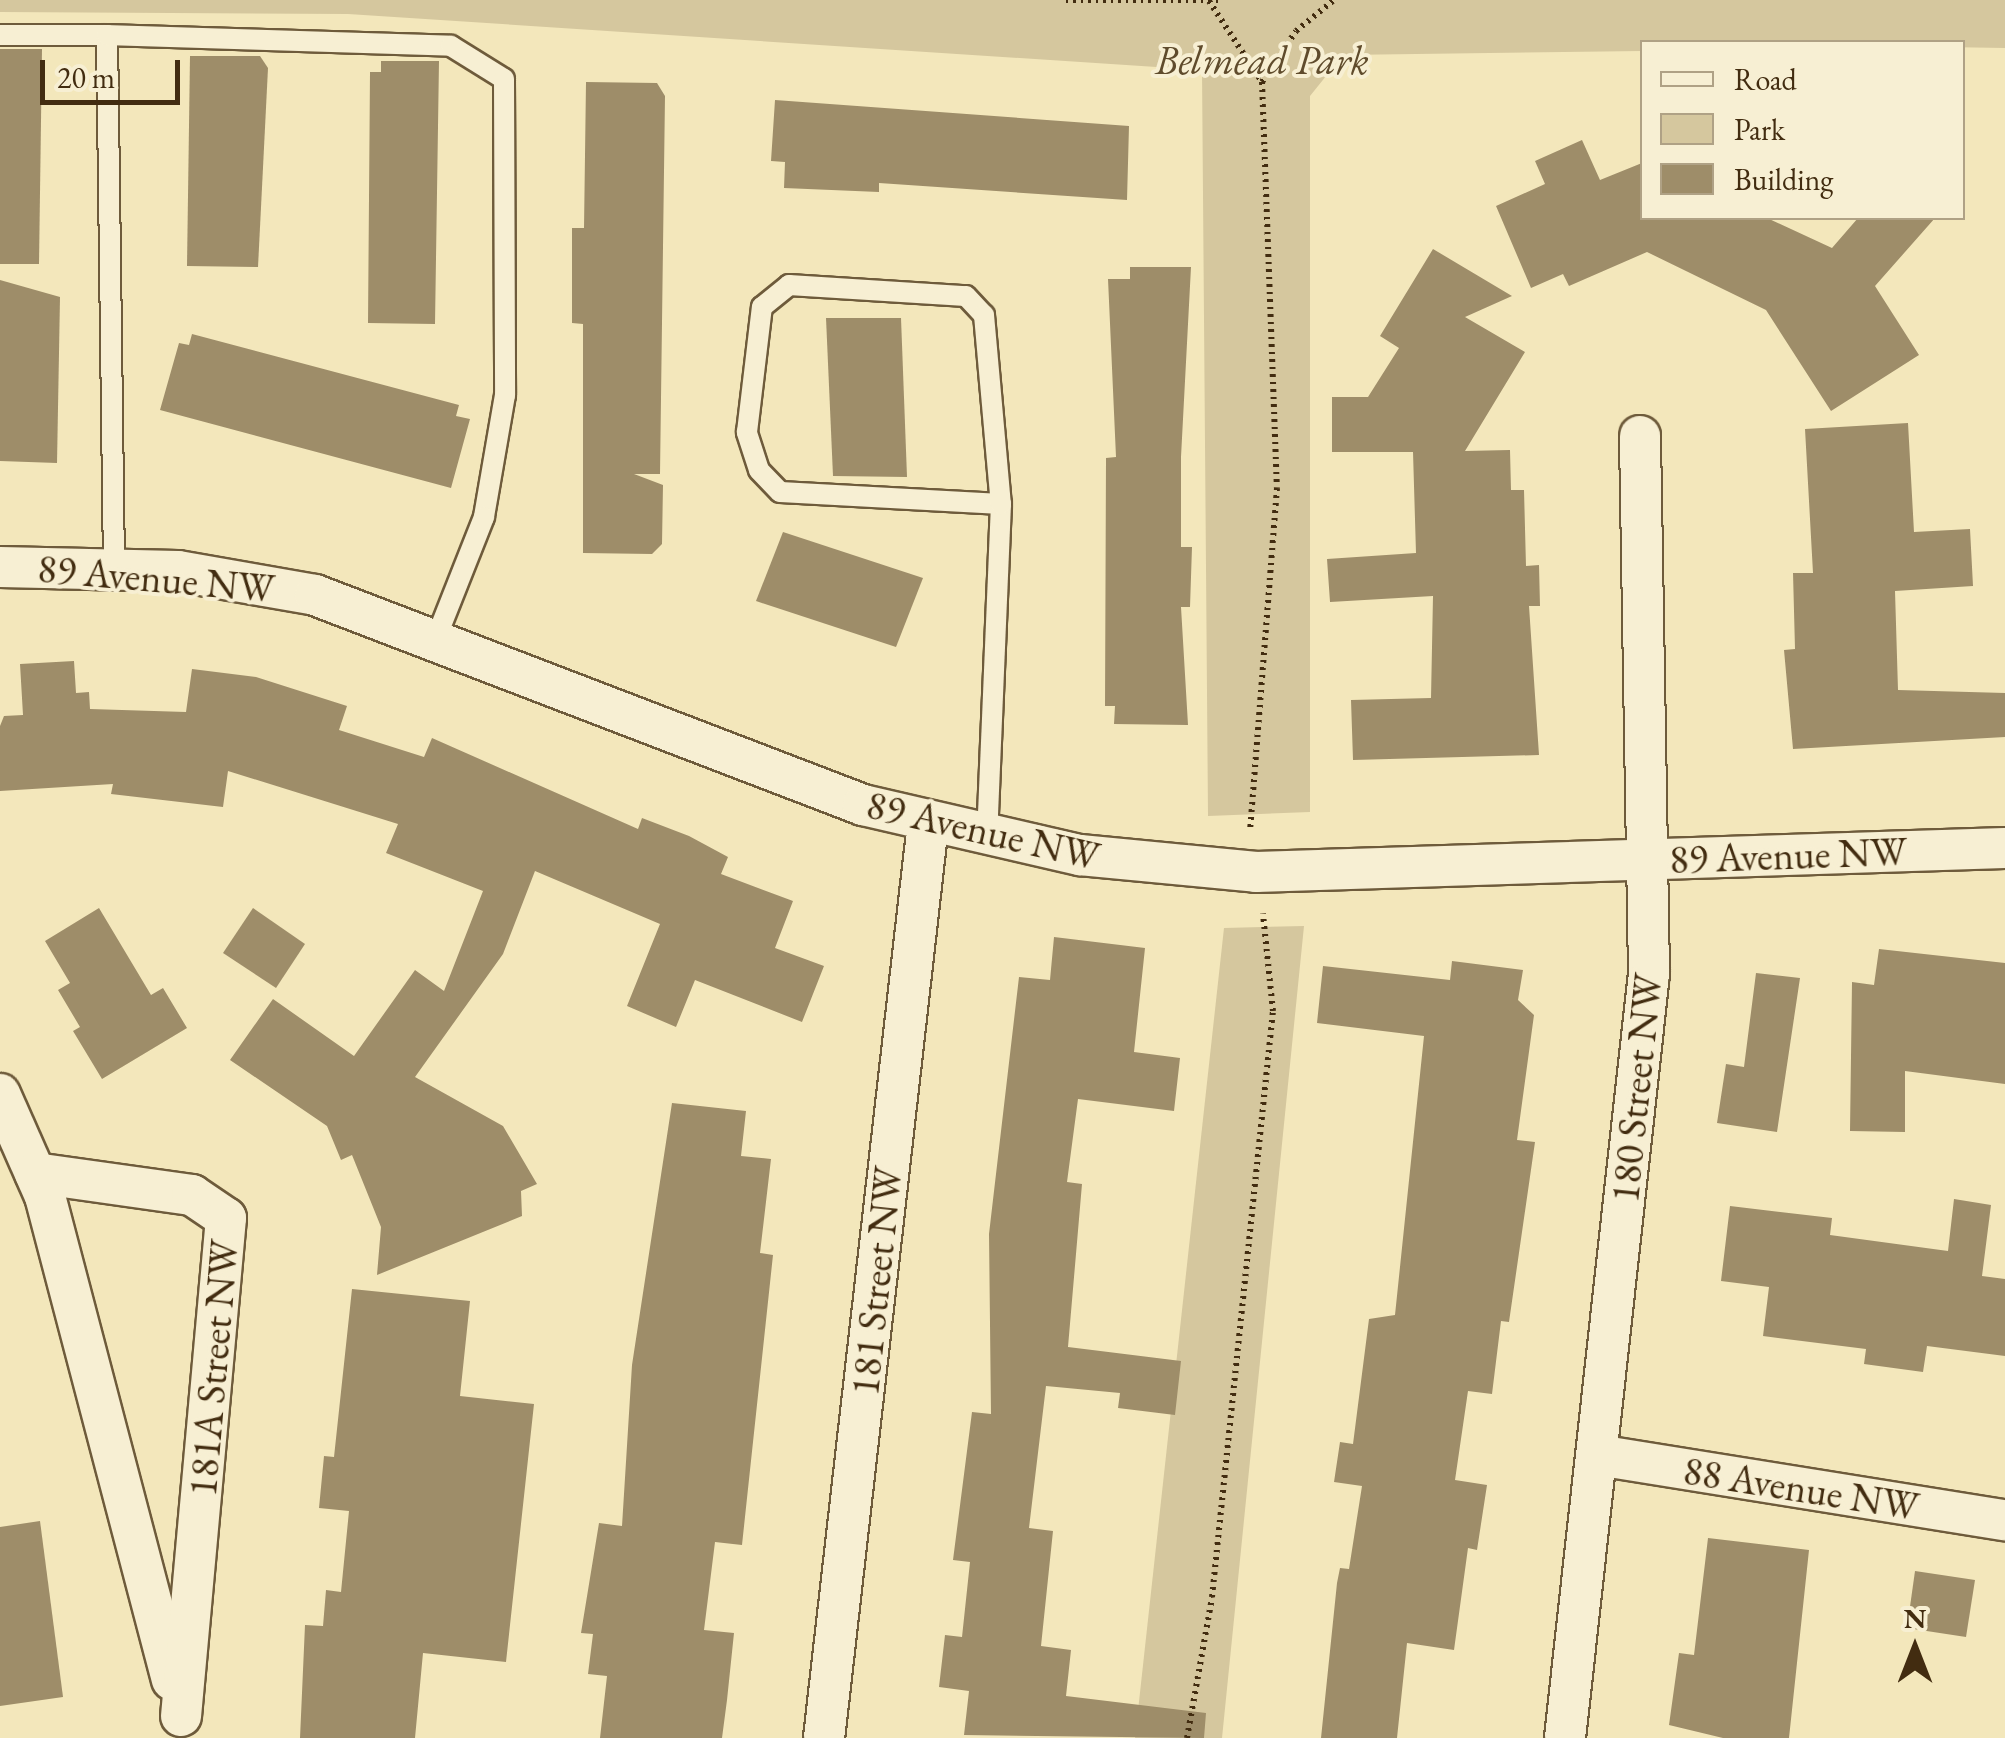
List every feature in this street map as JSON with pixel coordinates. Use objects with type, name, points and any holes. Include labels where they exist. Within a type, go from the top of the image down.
[{"type":"street","name":"180 Street NW","points":[[1564,1738],[1649,974],[1652,860],[1640,436]]},
{"type":"street","name":"89 Avenue NW","points":[[0,568],[114,567],[245,579],[437,636],[928,824],[988,838],[1256,872],[2005,848]]},
{"type":"street","name":"181 Street NW","points":[[824,1738],[928,824]]},
{"type":"street","name":"181A Street NW","points":[[0,1094],[35,1172],[112,1426],[180,1727]]},
{"type":"street","name":"181A Street NW","points":[[35,1172],[192,1195],[226,1218],[180,1727]]},
{"type":"street","name":"88 Avenue NW","points":[[1598,1456],[2005,1520]]},
{"type":"lane","points":[[107,35],[114,567]]},
{"type":"lane","points":[[0,36],[107,35],[451,46],[504,78],[500,440],[484,517],[437,636]]},
{"type":"lane","points":[[988,838],[1000,504],[984,315],[966,296],[788,285],[762,306],[748,432],[759,470],[780,492],[1000,504]]},
{"type":"path","points":[[1066,0],[1219,0]]},
{"type":"path","points":[[1262,82],[1296,31],[1334,0]]},
{"type":"path","points":[[1209,1],[1262,82],[1277,488],[1250,824]]},
{"type":"path","points":[[1187,1738],[1212,1596],[1273,1011],[1263,918]]},
{"type":"green space","name":"Belmead Park","points":[[0,0],[2005,0],[2005,48],[1965,47],[1965,40],[1640,40],[1640,51],[1343,55],[1310,96],[1310,812],[1208,816],[1202,70],[348,14],[0,12]]},
{"type":"green space","points":[[1304,926],[1222,1738],[1135,1738],[1224,928]]},
{"type":"building","points":[[0,49],[42,49],[39,264],[0,264]]},
{"type":"building","points":[[190,56],[260,56],[268,68],[258,267],[187,266]]},
{"type":"building","points":[[381,61],[439,61],[435,324],[368,323],[370,72],[381,72]]},
{"type":"building","points":[[586,82],[657,83],[665,96],[660,474],[634,474],[663,485],[662,544],[652,554],[583,553],[583,324],[572,323],[572,228],[584,228]]},
{"type":"building","points":[[775,100],[1129,126],[1127,200],[879,183],[879,192],[784,188],[785,162],[771,161]]},
{"type":"building","points":[[1582,140],[1600,180],[1640,164],[1640,220],[1771,220],[1832,248],[1856,220],[1933,220],[1875,286],[1919,355],[1831,411],[1766,310],[1647,252],[1569,286],[1563,274],[1531,288],[1496,206],[1545,184],[1535,161]]},
{"type":"building","points":[[1433,249],[1512,296],[1465,317],[1525,352],[1465,451],[1510,450],[1511,490],[1524,490],[1526,566],[1539,565],[1540,606],[1529,606],[1539,755],[1353,760],[1351,700],[1431,698],[1433,596],[1330,602],[1327,559],[1416,553],[1413,452],[1332,452],[1332,397],[1368,397],[1399,348],[1380,336]]},
{"type":"building","points":[[1130,267],[1191,267],[1181,457],[1181,547],[1192,547],[1190,607],[1181,607],[1188,725],[1114,724],[1115,706],[1105,706],[1106,458],[1116,457],[1108,279],[1130,279]]},
{"type":"building","points":[[0,280],[60,297],[57,463],[0,461]]},
{"type":"building","points":[[826,318],[901,318],[907,477],[833,476]]},
{"type":"building","points":[[192,334],[459,405],[456,416],[470,419],[451,488],[160,410],[179,343],[189,345]]},
{"type":"building","points":[[1908,423],[1914,532],[1970,529],[1973,586],[1895,591],[1898,690],[2005,693],[2005,737],[1793,749],[1784,650],[1795,649],[1793,573],[1813,573],[1805,429]]},
{"type":"building","points":[[783,532],[923,578],[896,647],[756,601]]},
{"type":"building","points":[[74,661],[76,693],[89,692],[90,709],[186,712],[192,669],[256,677],[347,706],[339,730],[424,757],[432,738],[638,829],[642,818],[689,836],[728,857],[721,874],[793,901],[775,948],[824,966],[802,1022],[695,980],[676,1027],[627,1006],[660,924],[535,871],[503,954],[415,1077],[503,1126],[537,1184],[521,1191],[522,1216],[377,1275],[381,1227],[352,1155],[341,1160],[327,1126],[230,1060],[273,999],[354,1056],[415,970],[444,991],[483,891],[386,853],[398,824],[228,771],[223,807],[111,794],[113,784],[0,791],[0,726],[4,716],[23,715],[20,664]]},
{"type":"building","points":[[99,908],[151,995],[163,988],[187,1028],[102,1079],[73,1031],[80,1027],[58,990],[70,983],[45,941]]},
{"type":"building","points":[[253,908],[305,944],[276,988],[223,953]]},
{"type":"building","points":[[1054,937],[1145,948],[1134,1052],[1180,1058],[1174,1111],[1078,1099],[1067,1182],[1082,1184],[1068,1347],[1181,1361],[1175,1415],[1118,1408],[1120,1393],[1046,1386],[1029,1528],[1053,1531],[1041,1646],[1071,1650],[1066,1696],[1206,1713],[1204,1738],[964,1735],[969,1691],[939,1687],[945,1635],[962,1637],[970,1562],[953,1560],[972,1412],[991,1414],[989,1234],[1019,977],[1050,980]]},
{"type":"building","points":[[1879,949],[2005,963],[2005,1084],[1905,1071],[1905,1132],[1850,1131],[1852,982],[1874,985]]},
{"type":"building","points":[[1452,961],[1523,970],[1518,1000],[1534,1015],[1517,1140],[1535,1142],[1509,1322],[1501,1321],[1492,1394],[1468,1391],[1455,1480],[1487,1485],[1477,1550],[1468,1548],[1454,1650],[1407,1643],[1397,1738],[1321,1738],[1337,1583],[1340,1568],[1349,1569],[1362,1486],[1334,1482],[1340,1442],[1353,1444],[1369,1319],[1395,1315],[1424,1036],[1317,1023],[1323,966],[1450,980]]},
{"type":"building","points":[[1756,973],[1800,978],[1777,1132],[1717,1123],[1726,1064],[1744,1067]]},
{"type":"building","points":[[672,1103],[746,1111],[741,1156],[771,1159],[760,1253],[773,1255],[742,1545],[715,1542],[704,1630],[734,1633],[727,1700],[722,1738],[600,1738],[607,1676],[588,1674],[593,1634],[581,1633],[599,1523],[622,1526],[632,1365]]},
{"type":"building","points":[[1954,1199],[1991,1205],[1982,1276],[2005,1279],[2005,1356],[1927,1346],[1923,1372],[1864,1364],[1866,1349],[1763,1336],[1769,1287],[1721,1281],[1730,1206],[1832,1218],[1830,1235],[1948,1251]]},
{"type":"building","points":[[352,1289],[470,1301],[460,1396],[534,1404],[506,1662],[423,1653],[415,1738],[300,1738],[305,1625],[323,1626],[326,1590],[341,1592],[349,1511],[319,1508],[324,1456],[334,1457]]},
{"type":"building","points":[[40,1521],[63,1697],[0,1706],[0,1527]]},
{"type":"building","points":[[1708,1538],[1809,1550],[1789,1738],[1723,1738],[1669,1725],[1679,1653],[1694,1655]]},
{"type":"building","points":[[1915,1571],[1975,1580],[1966,1637],[1907,1628]]}]
